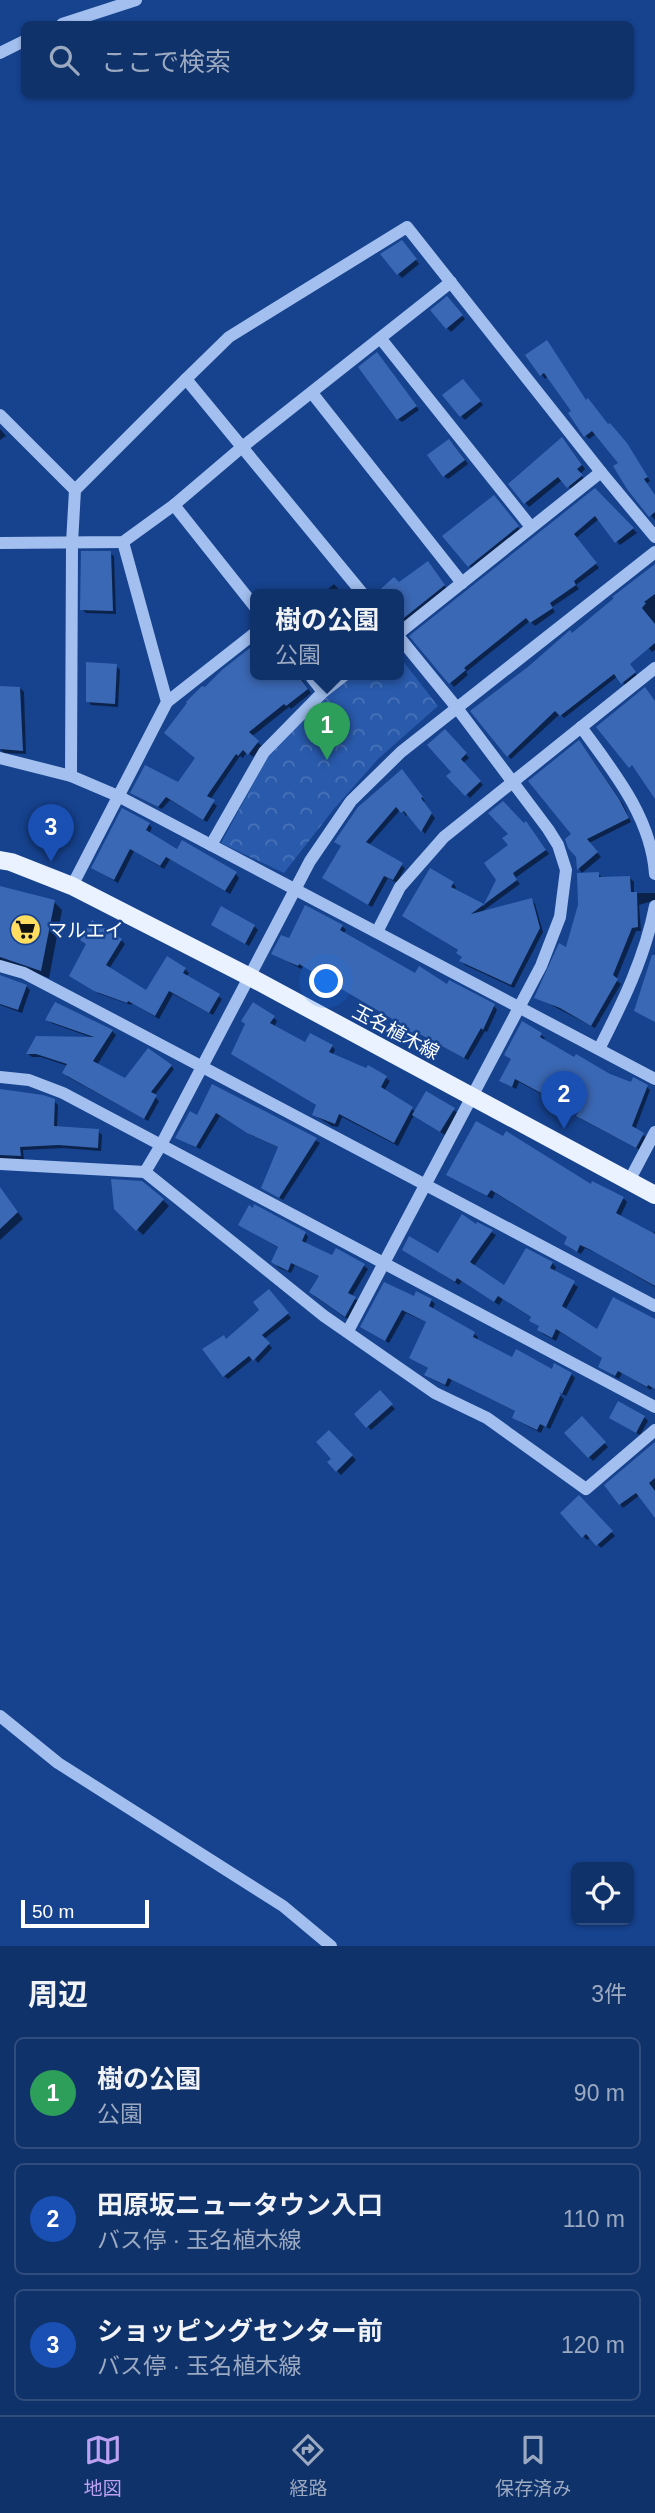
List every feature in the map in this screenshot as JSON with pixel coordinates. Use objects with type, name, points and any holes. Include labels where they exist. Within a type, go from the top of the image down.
[{"type":"main road","name":"玉名植木線","points":[[0,860],[72,886],[250,977],[655,1195]]},
{"type":"street","points":[[71,21],[136,0]]},
{"type":"street","points":[[0,53],[21,42]]},
{"type":"street","points":[[71,776],[72,543],[75,490],[229,337],[407,227],[655,537]]},
{"type":"street","points":[[0,543],[123,542],[174,505],[241,448],[450,282]]},
{"type":"street","points":[[381,339],[531,527]]},
{"type":"street","points":[[186,380],[359,589]]},
{"type":"street","points":[[312,393],[462,583]]},
{"type":"street","points":[[0,415],[75,490]]},
{"type":"street","points":[[404,631],[601,472]]},
{"type":"street","points":[[174,505],[250,601]]},
{"type":"street","points":[[123,542],[167,702]]},
{"type":"street","points":[[145,1172],[310,861],[351,802],[401,752],[655,552]]},
{"type":"street","points":[[72,886],[167,702],[250,637]]},
{"type":"street","points":[[348,1331],[541,966],[559,917],[566,870],[558,845],[548,829],[404,641]]},
{"type":"street","points":[[377,932],[400,887],[444,837],[653,673]]},
{"type":"street","points":[[314,680],[323,692]]},
{"type":"street","points":[[211,845],[264,752],[338,680]]},
{"type":"street","points":[[582,727],[627,792],[644,826],[654,860],[655,874]]},
{"type":"street","points":[[0,758],[71,776],[118,796],[655,1079]]},
{"type":"street","points":[[599,1049],[628,992],[650,932],[655,906]]},
{"type":"street","points":[[0,966],[24,973],[655,1306]]},
{"type":"street","points":[[0,1077],[29,1080],[63,1093],[655,1407]]},
{"type":"street","points":[[629,1181],[655,1132]]},
{"type":"street","points":[[0,1164],[145,1172],[324,1316],[435,1393],[487,1418],[586,1489],[655,1430]]},
{"type":"street","points":[[0,1716],[58,1763],[283,1906],[331,1946]]},
{"type":"green space","points":[[404,662],[438,706],[378,759],[333,810],[284,873],[221,843],[271,751],[315,705],[347,680],[404,680]]},
{"type":"building","points":[[402,240],[417,259],[397,275],[380,254]]},
{"type":"building","points":[[447,296],[463,315],[446,329],[430,310]]},
{"type":"building","points":[[547,340],[586,400],[588,398],[627,443],[648,477],[644,479],[655,495],[655,512],[649,517],[613,466],[618,463],[592,431],[584,437],[568,413],[571,411],[544,373],[540,376],[525,355]]},
{"type":"building","points":[[377,352],[417,406],[397,420],[358,367]]},
{"type":"building","points":[[463,379],[481,401],[460,417],[442,395]]},
{"type":"building","points":[[562,437],[582,465],[577,469],[583,475],[567,488],[558,477],[524,504],[508,484]]},
{"type":"building","points":[[449,439],[465,460],[443,477],[427,455]]},
{"type":"building","points":[[595,488],[634,528],[615,543],[595,516],[574,534],[597,563],[574,581],[576,585],[550,603],[553,608],[530,623],[526,618],[464,668],[466,670],[449,684],[409,636]]},
{"type":"building","points":[[494,495],[519,526],[468,567],[442,536]]},
{"type":"building","points":[[81,551],[111,551],[113,611],[80,610]]},
{"type":"building","points":[[428,561],[445,585],[404,618],[404,589],[381,589],[394,577],[399,582]]},
{"type":"building","points":[[655,564],[655,594],[644,602],[646,603],[642,608],[655,624],[655,643],[630,664],[636,672],[621,684],[614,674],[560,716],[555,711],[507,757],[470,711],[529,666],[570,630],[572,633],[614,598],[612,597]]},
{"type":"building","points":[[250,648],[250,680],[301,680],[308,689],[249,732],[259,741],[248,755],[243,750],[238,756],[236,754],[207,796],[215,800],[203,820],[166,797],[158,807],[130,793],[145,765],[178,782],[195,758],[164,733],[186,702]]},
{"type":"building","points":[[86,662],[117,664],[115,704],[86,702]]},
{"type":"building","points":[[0,686],[20,687],[23,751],[0,749]]},
{"type":"building","points":[[645,687],[655,701],[655,799],[632,765],[629,768],[596,727]]},
{"type":"building","points":[[445,729],[467,753],[461,759],[481,781],[465,796],[446,776],[451,772],[427,745]]},
{"type":"building","points":[[579,740],[629,818],[587,839],[598,852],[577,870],[576,857],[568,848],[565,839],[571,834],[528,781]]},
{"type":"building","points":[[402,769],[432,813],[421,832],[404,811],[401,813],[396,807],[366,842],[403,863],[393,880],[384,876],[368,905],[322,878],[341,846],[334,842],[358,807]]},
{"type":"building","points":[[503,801],[524,823],[526,821],[546,850],[513,873],[517,880],[471,914],[532,898],[540,928],[511,985],[459,961],[462,957],[456,953],[458,950],[402,916],[430,868],[454,882],[451,887],[484,904],[496,880],[484,863],[508,845],[502,838],[508,834],[488,813]]},
{"type":"building","points":[[122,808],[150,823],[146,830],[177,849],[182,840],[237,872],[225,891],[166,857],[160,866],[130,849],[114,880],[91,868]]},
{"type":"building","points":[[599,872],[599,877],[630,876],[631,892],[637,892],[638,927],[632,928],[613,975],[618,979],[591,1026],[560,1008],[534,998],[559,943],[566,947],[578,905],[577,873]]},
{"type":"building","name":"マルエイ","points":[[0,886],[55,900],[41,971],[0,957]]},
{"type":"building","points":[[305,905],[343,925],[340,930],[415,973],[419,966],[447,984],[449,980],[495,1004],[483,1030],[481,1028],[464,1058],[414,1031],[408,1042],[393,1033],[399,1023],[299,964],[298,966],[271,954],[281,935],[289,938]]},
{"type":"building","points":[[221,906],[255,925],[245,944],[211,925]]},
{"type":"building","points":[[92,920],[122,939],[106,965],[146,990],[167,956],[186,968],[183,973],[220,994],[209,1013],[169,991],[155,1016],[128,1001],[127,1003],[94,991],[69,976],[86,944],[80,940]]},
{"type":"building","points":[[652,955],[655,955],[655,1022],[634,1011]]},
{"type":"building","points":[[0,975],[27,985],[18,1010],[0,1004]]},
{"type":"building","points":[[55,1002],[113,1030],[93,1061],[125,1078],[148,1048],[172,1065],[151,1092],[157,1095],[144,1119],[62,1073],[67,1064],[36,1054],[26,1054],[36,1036],[94,1037],[45,1020]]},
{"type":"building","points":[[253,1002],[275,1016],[270,1023],[305,1042],[310,1033],[333,1045],[329,1052],[366,1068],[368,1065],[387,1076],[381,1087],[413,1107],[394,1143],[339,1114],[335,1124],[312,1115],[316,1105],[231,1054],[245,1024],[241,1021]]},
{"type":"building","points":[[522,1021],[542,1033],[540,1037],[574,1057],[576,1054],[610,1074],[631,1082],[633,1077],[648,1085],[632,1126],[644,1133],[636,1148],[576,1116],[578,1112],[542,1091],[541,1093],[515,1079],[512,1087],[499,1081],[511,1059],[504,1055]]},
{"type":"building","points":[[212,1084],[317,1138],[279,1198],[261,1188],[278,1147],[247,1133],[216,1113],[196,1147],[175,1138],[190,1111],[197,1115]]},
{"type":"building","points":[[0,1089],[55,1099],[54,1126],[99,1129],[98,1148],[58,1145],[20,1147],[21,1156],[0,1155]]},
{"type":"building","points":[[426,1091],[455,1108],[440,1132],[412,1115]]},
{"type":"building","points":[[476,1121],[503,1136],[506,1131],[591,1184],[592,1181],[624,1197],[616,1213],[655,1234],[655,1286],[580,1245],[577,1252],[564,1244],[567,1237],[491,1190],[487,1196],[446,1175]]},
{"type":"building","points":[[111,1179],[142,1181],[164,1199],[136,1231],[114,1209]]},
{"type":"building","points":[[0,1187],[18,1212],[0,1229]]},
{"type":"building","points":[[254,1204],[306,1232],[302,1241],[332,1255],[336,1248],[365,1264],[348,1293],[356,1297],[345,1317],[309,1292],[319,1276],[291,1263],[288,1271],[274,1264],[271,1262],[278,1247],[238,1225],[249,1205],[253,1208]]},
{"type":"building","points":[[462,1214],[476,1224],[477,1222],[493,1230],[470,1262],[504,1285],[526,1248],[553,1262],[550,1268],[575,1281],[562,1306],[597,1329],[613,1297],[655,1319],[655,1389],[618,1371],[615,1376],[598,1367],[602,1358],[556,1329],[552,1338],[537,1330],[539,1326],[529,1321],[531,1317],[498,1296],[494,1302],[457,1278],[455,1282],[402,1250],[409,1236],[438,1253]]},
{"type":"building","points":[[384,1282],[414,1296],[416,1291],[432,1299],[429,1306],[475,1332],[473,1337],[512,1357],[516,1349],[552,1369],[554,1363],[572,1373],[562,1394],[559,1392],[561,1394],[546,1427],[540,1424],[537,1430],[512,1418],[515,1411],[448,1378],[445,1385],[424,1375],[428,1368],[409,1358],[426,1322],[402,1310],[385,1341],[360,1327]]},
{"type":"building","points":[[269,1289],[289,1313],[262,1335],[270,1343],[253,1361],[249,1356],[223,1377],[202,1349],[224,1335],[226,1339],[259,1310],[253,1302]]},
{"type":"building","points":[[380,1390],[393,1404],[366,1428],[354,1414]]},
{"type":"building","points":[[618,1401],[645,1416],[636,1433],[609,1418]]},
{"type":"building","points":[[582,1416],[606,1442],[588,1458],[564,1433]]},
{"type":"building","points":[[329,1430],[353,1455],[336,1472],[327,1462],[331,1459],[316,1442]]},
{"type":"building","points":[[655,1442],[655,1478],[649,1483],[655,1491],[655,1518],[636,1493],[619,1505],[604,1485]]},
{"type":"building","points":[[579,1495],[613,1531],[596,1546],[586,1534],[582,1538],[560,1513]]},
{"type":"place","name":"樹の公園","points":[[327,760]]},
{"type":"place","name":"ショッピングセンター前","points":[[51,862]]},
{"type":"place","name":"マルエイ","points":[[25,930]]},
{"type":"place","name":"田原坂ニュータウン入口","points":[[564,1129]]}]
